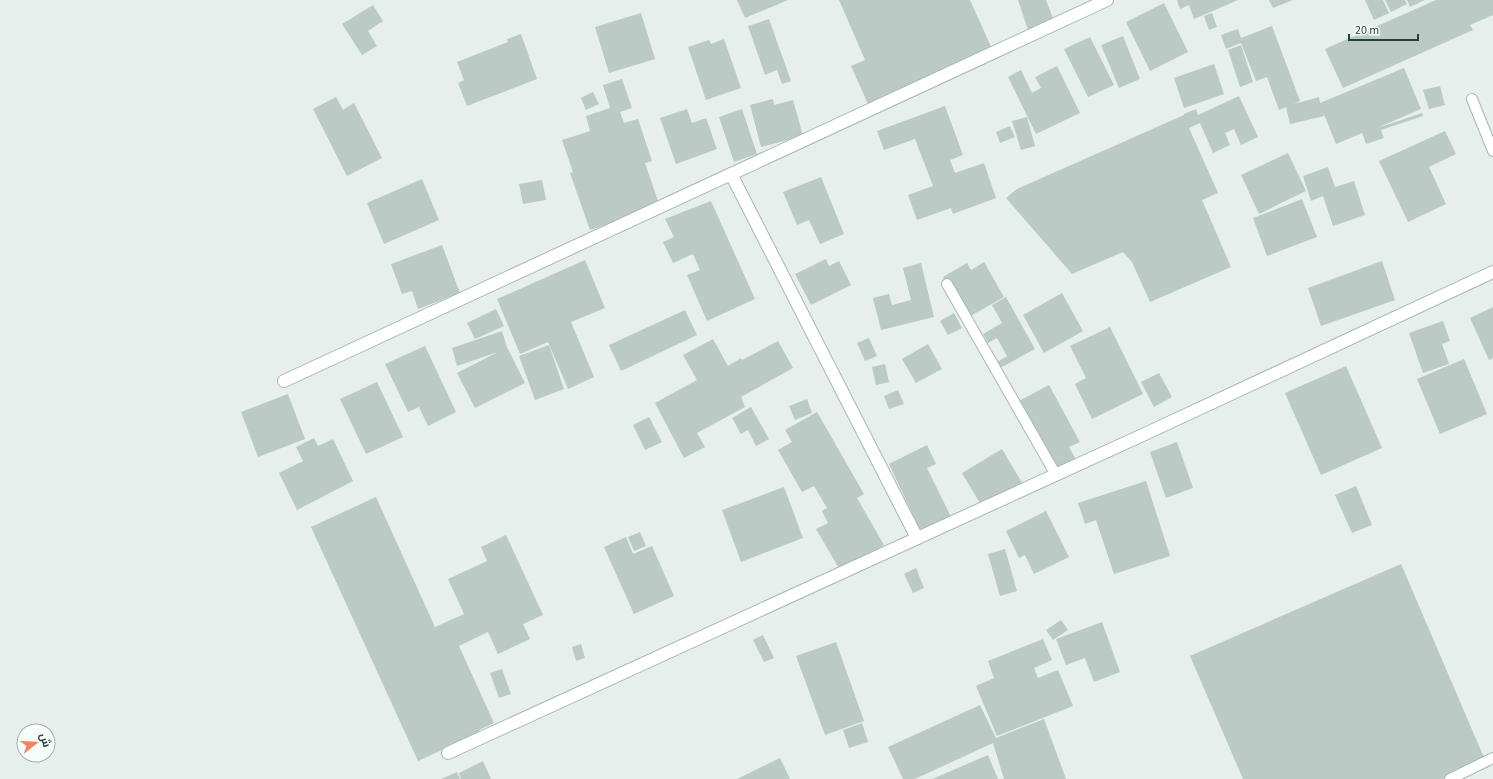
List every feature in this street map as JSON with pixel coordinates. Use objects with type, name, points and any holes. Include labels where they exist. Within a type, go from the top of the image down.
[{"type":"street","points":[[284,381],[1107,0]]},
{"type":"street","points":[[731,174],[917,538]]},
{"type":"street","points":[[448,753],[1493,272]]},
{"type":"lane","points":[[1472,99],[1493,151]]},
{"type":"lane","points":[[947,284],[1056,474]]},
{"type":"lane","points":[[1450,779],[1493,758]]},
{"type":"building","points":[[737,0],[788,0],[745,18]]},
{"type":"building","points":[[839,0],[970,0],[992,49],[868,104],[851,66],[865,60]]},
{"type":"building","points":[[1018,0],[1046,0],[1054,21],[1028,30]]},
{"type":"building","points":[[1177,0],[1238,0],[1194,19],[1189,5],[1180,9]]},
{"type":"building","points":[[1269,0],[1293,0],[1273,8]]},
{"type":"building","points":[[1365,0],[1383,0],[1389,13],[1374,20]]},
{"type":"building","points":[[1385,0],[1405,0],[1407,4],[1391,12]]},
{"type":"building","points":[[1407,0],[1425,0],[1410,7]]},
{"type":"building","points":[[1436,0],[1493,0],[1493,15],[1470,25],[1473,30],[1343,88],[1325,49]]},
{"type":"building","points":[[1164,3],[1188,52],[1150,71],[1126,22]]},
{"type":"building","points":[[373,5],[383,21],[368,31],[377,46],[362,55],[342,24]]},
{"type":"building","points":[[641,13],[655,59],[609,73],[595,27]]},
{"type":"building","points":[[1212,13],[1217,27],[1209,30],[1204,16]]},
{"type":"building","points":[[769,19],[791,81],[782,84],[777,70],[765,75],[748,26]]},
{"type":"building","points":[[1272,26],[1300,101],[1294,104],[1319,97],[1320,103],[1404,68],[1421,109],[1377,128],[1422,113],[1423,116],[1381,130],[1384,138],[1366,144],[1362,133],[1336,144],[1323,112],[1324,116],[1290,124],[1286,107],[1279,110],[1267,77],[1256,81],[1241,43],[1226,49],[1221,35],[1238,29],[1241,38]]},
{"type":"building","points":[[521,34],[537,79],[467,106],[458,83],[464,80],[457,62],[508,42],[507,39]]},
{"type":"building","points":[[1123,36],[1140,79],[1119,88],[1101,45]]},
{"type":"building","points":[[1090,37],[1114,85],[1088,97],[1064,49]]},
{"type":"building","points":[[724,39],[741,88],[706,100],[688,47],[709,40],[711,44]]},
{"type":"building","points":[[1241,45],[1253,82],[1240,87],[1228,50]]},
{"type":"building","points":[[1214,64],[1224,94],[1184,108],[1174,78]]},
{"type":"building","points":[[1057,66],[1080,113],[1036,134],[1008,77],[1021,70],[1032,93],[1041,88],[1035,77]]},
{"type":"building","points":[[622,79],[632,108],[620,112],[624,123],[638,119],[652,161],[645,163],[660,207],[590,230],[570,173],[573,172],[562,140],[590,131],[586,116],[610,108],[603,85]]},
{"type":"building","points":[[1440,86],[1445,105],[1429,109],[1423,90]]},
{"type":"building","points":[[593,92],[599,104],[586,110],[581,98]]},
{"type":"building","points":[[1239,96],[1258,137],[1241,145],[1234,129],[1225,133],[1230,145],[1213,153],[1200,123],[1189,128],[1218,193],[1202,200],[1231,267],[1150,302],[1132,262],[1123,252],[1072,274],[1006,198],[1017,189],[1184,114],[1196,109],[1198,115]]},
{"type":"building","points":[[336,97],[343,110],[354,103],[382,158],[347,176],[313,109]]},
{"type":"building","points":[[773,99],[774,105],[793,100],[803,136],[761,147],[750,105]]},
{"type":"building","points":[[945,106],[963,155],[950,160],[955,173],[984,163],[996,198],[953,214],[951,208],[917,220],[908,195],[933,186],[915,139],[884,150],[877,131]]},
{"type":"building","points":[[687,109],[692,123],[706,118],[717,149],[676,164],[660,118]]},
{"type":"building","points":[[742,109],[757,154],[734,162],[719,117]]},
{"type":"building","points":[[1027,117],[1035,146],[1021,150],[1012,121]]},
{"type":"building","points":[[1010,126],[1015,137],[1000,143],[996,132]]},
{"type":"building","points":[[1445,131],[1456,154],[1429,167],[1446,204],[1408,222],[1379,161]]},
{"type":"building","points":[[1288,153],[1306,191],[1259,214],[1241,175]]},
{"type":"building","points":[[1328,167],[1335,187],[1354,181],[1365,215],[1333,226],[1323,196],[1311,201],[1303,176]]},
{"type":"building","points":[[821,177],[844,234],[820,244],[809,220],[797,225],[783,192]]},
{"type":"building","points":[[422,179],[439,220],[384,244],[367,203]]},
{"type":"building","points":[[542,180],[546,200],[523,204],[519,184]]},
{"type":"building","points":[[1302,199],[1317,237],[1267,256],[1253,218]]},
{"type":"building","points":[[711,201],[755,299],[707,321],[687,275],[700,270],[693,254],[673,263],[663,242],[674,237],[665,219]]},
{"type":"building","points":[[442,245],[460,293],[418,309],[412,291],[402,294],[391,264]]},
{"type":"building","points":[[826,259],[829,266],[839,261],[851,285],[811,305],[795,274]]},
{"type":"building","points":[[585,260],[605,308],[571,322],[594,377],[568,389],[548,342],[520,354],[497,299]]},
{"type":"building","points":[[1382,261],[1395,300],[1321,326],[1308,288]]},
{"type":"building","points":[[984,262],[1004,297],[967,318],[943,277],[967,263],[971,270]]},
{"type":"building","points":[[921,263],[934,317],[881,330],[873,298],[889,294],[892,305],[911,300],[903,268]]},
{"type":"building","points":[[1062,293],[1083,331],[1044,353],[1023,315]]},
{"type":"building","points":[[1006,297],[1035,349],[1000,368],[997,362],[1007,356],[997,338],[988,343],[983,334],[1002,323],[992,305]]},
{"type":"building","points":[[1493,307],[1493,358],[1489,360],[1470,318]]},
{"type":"building","points":[[496,309],[504,326],[475,339],[467,323]]},
{"type":"building","points":[[685,310],[697,335],[621,371],[609,345]]},
{"type":"building","points":[[954,313],[962,328],[948,335],[940,321]]},
{"type":"building","points":[[1443,321],[1450,341],[1442,344],[1449,364],[1423,373],[1409,333]]},
{"type":"building","points":[[1110,327],[1143,394],[1092,419],[1075,384],[1086,378],[1070,346]]},
{"type":"building","points":[[502,331],[507,347],[525,383],[475,408],[457,373],[498,352],[457,366],[452,348]]},
{"type":"building","points":[[869,338],[877,356],[865,361],[857,343]]},
{"type":"building","points":[[713,339],[728,366],[741,358],[742,360],[778,341],[793,368],[741,397],[745,407],[697,433],[705,447],[684,458],[655,403],[697,380],[683,355]]},
{"type":"building","points":[[928,344],[942,369],[916,383],[902,359]]},
{"type":"building","points":[[549,345],[564,389],[535,400],[519,356]]},
{"type":"building","points":[[425,346],[456,412],[428,426],[419,407],[408,412],[385,364]]},
{"type":"building","points":[[1464,359],[1487,414],[1440,434],[1417,379]]},
{"type":"building","points":[[885,364],[889,382],[876,385],[872,367]]},
{"type":"building","points":[[1346,366],[1382,448],[1321,475],[1285,393]]},
{"type":"building","points":[[1159,373],[1172,397],[1154,407],[1141,382]]},
{"type":"building","points":[[377,382],[403,437],[366,454],[340,399]]},
{"type":"building","points":[[1049,385],[1080,442],[1069,447],[1078,463],[1058,474],[1013,404]]},
{"type":"building","points":[[898,390],[904,404],[889,409],[884,396]]},
{"type":"building","points":[[288,394],[305,439],[258,457],[241,412]]},
{"type":"building","points":[[807,399],[812,413],[795,420],[789,406]]},
{"type":"building","points":[[751,407],[769,439],[756,446],[748,430],[741,434],[732,418]]},
{"type":"building","points":[[817,412],[864,494],[857,498],[884,545],[840,570],[816,529],[828,523],[822,511],[827,508],[814,486],[802,492],[778,450],[792,442],[785,430]]},
{"type":"building","points":[[649,417],[662,442],[645,450],[633,425]]},
{"type":"building","points":[[314,438],[318,446],[333,439],[353,481],[297,510],[279,473],[303,461],[296,447]]},
{"type":"building","points":[[1177,442],[1193,488],[1166,498],[1150,452]]},
{"type":"building","points":[[927,445],[936,464],[927,468],[951,517],[921,532],[889,464]]},
{"type":"building","points":[[1002,449],[1024,486],[984,510],[962,473]]},
{"type":"building","points":[[1146,481],[1170,556],[1114,574],[1096,520],[1085,524],[1078,503]]},
{"type":"building","points":[[1356,486],[1372,525],[1352,533],[1335,495]]},
{"type":"building","points":[[784,487],[803,538],[741,562],[722,510]]},
{"type":"building","points":[[376,497],[435,627],[464,614],[448,579],[487,561],[481,547],[506,535],[543,615],[523,624],[530,639],[498,654],[488,632],[459,646],[494,723],[479,730],[480,732],[418,761],[311,527]]},
{"type":"building","points":[[1046,511],[1069,557],[1034,574],[1025,555],[1019,558],[1006,531]]},
{"type":"building","points":[[640,532],[646,546],[634,551],[628,537]]},
{"type":"building","points":[[626,537],[633,554],[652,546],[674,596],[634,614],[604,547]]},
{"type":"building","points":[[1005,549],[1017,591],[1000,596],[988,554]]},
{"type":"building","points":[[1401,564],[1488,767],[1460,779],[1243,779],[1190,656]]},
{"type":"building","points":[[916,568],[924,588],[913,593],[904,574]]},
{"type":"building","points":[[1061,620],[1068,630],[1053,640],[1046,630]]},
{"type":"building","points":[[1102,622],[1120,672],[1094,682],[1085,658],[1066,665],[1056,639]]},
{"type":"building","points":[[763,635],[774,658],[764,662],[753,640]]},
{"type":"building","points":[[1043,639],[1052,660],[1034,668],[1038,678],[1058,670],[1073,706],[997,736],[976,686],[994,678],[988,661]]},
{"type":"building","points":[[836,642],[864,721],[825,735],[796,656]]},
{"type":"building","points":[[581,644],[585,658],[576,661],[572,647]]},
{"type":"building","points":[[502,669],[511,694],[499,698],[490,673]]},
{"type":"building","points":[[980,705],[996,738],[1044,719],[1066,779],[1004,779],[993,743],[915,779],[903,779],[888,747]]},
{"type":"building","points":[[862,723],[868,742],[849,748],[843,730]]},
{"type":"building","points":[[988,755],[998,779],[932,779]]},
{"type":"building","points":[[780,758],[790,779],[737,779]]},
{"type":"building","points":[[483,761],[491,779],[461,779],[459,773]]},
{"type":"building","points":[[457,772],[460,779],[441,779]]}]
